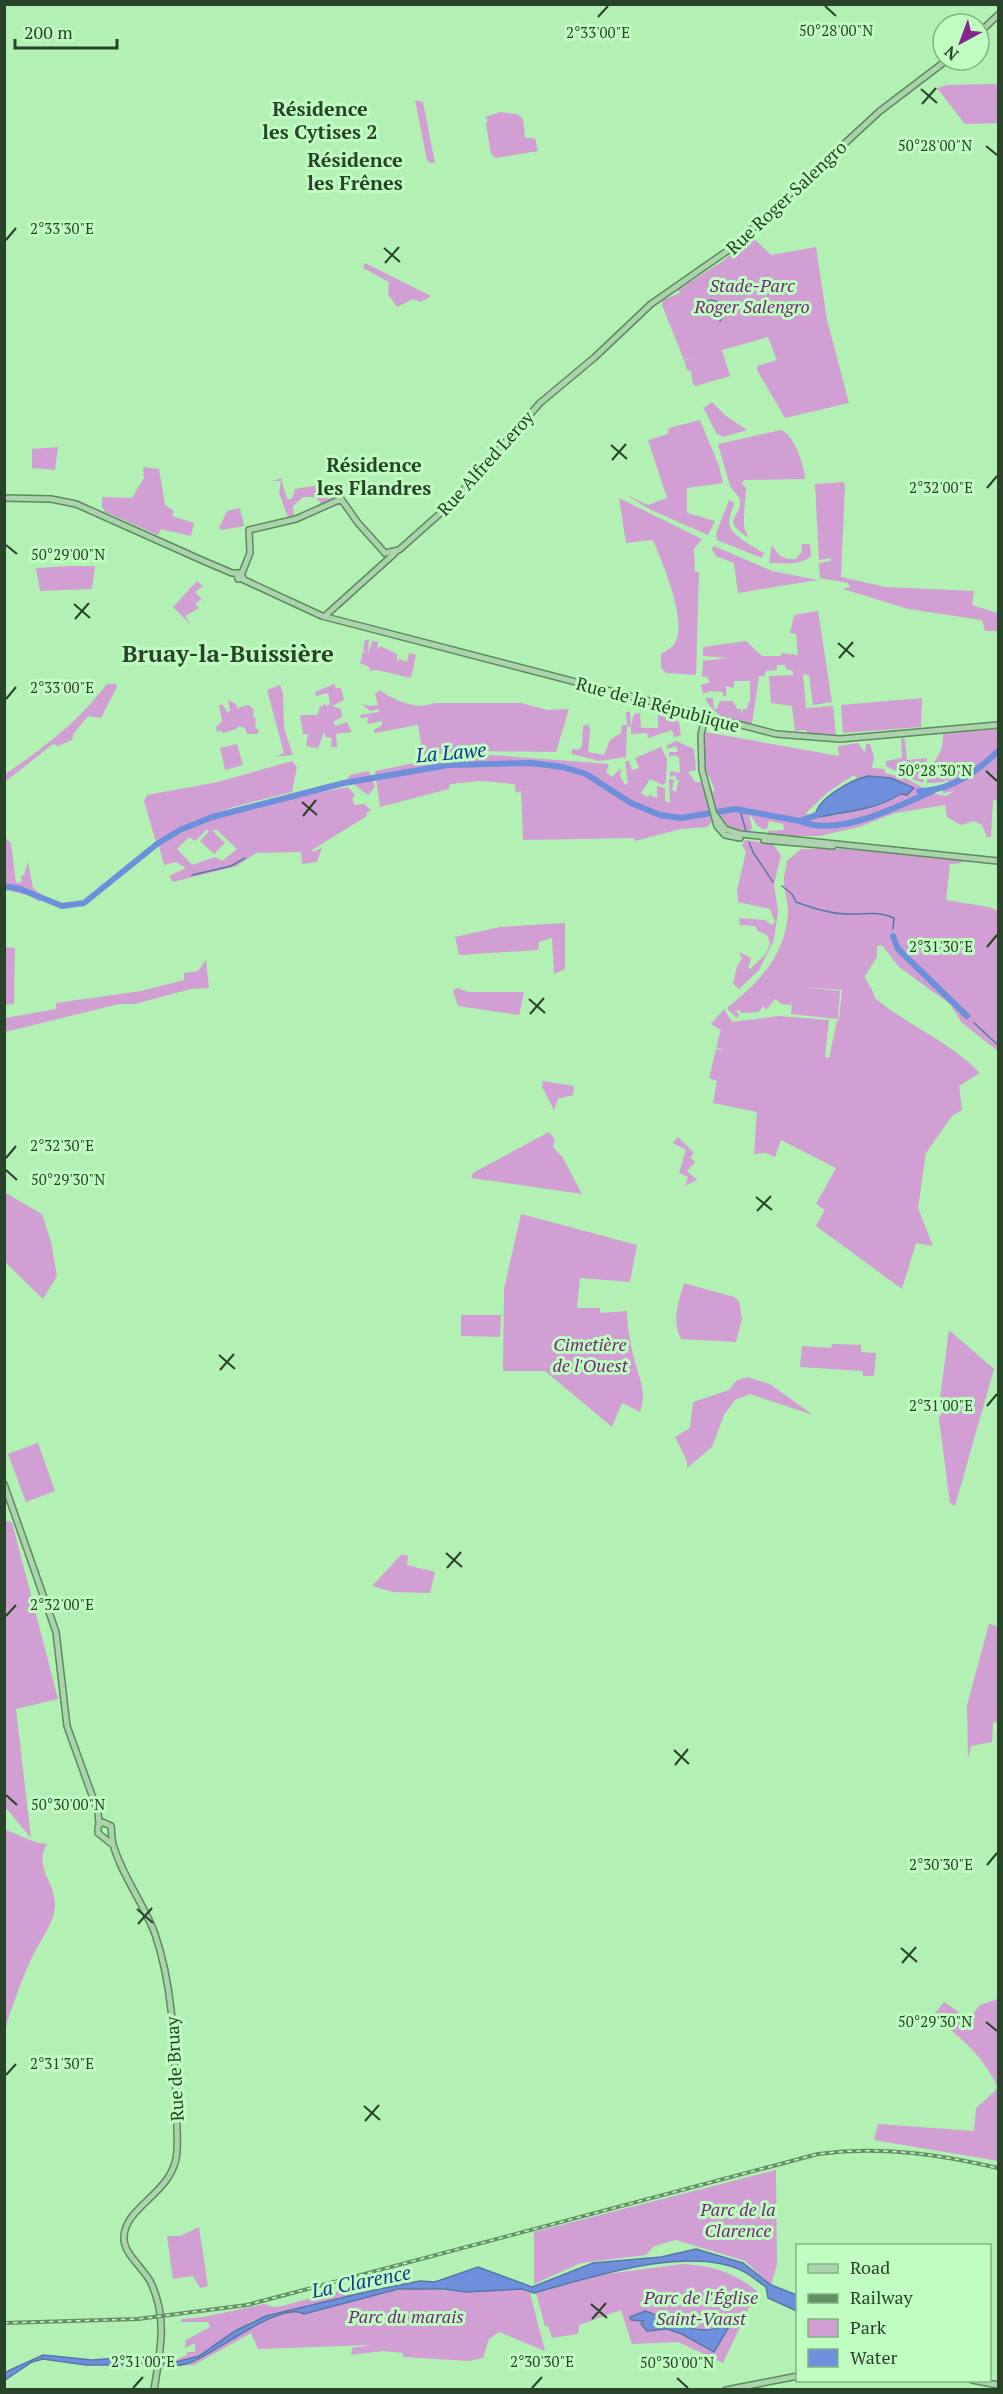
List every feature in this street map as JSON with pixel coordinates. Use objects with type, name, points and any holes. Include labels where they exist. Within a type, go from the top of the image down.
[{"type":"main road","name":"Rue Roger Salengro","points":[[544,399],[595,357],[655,300],[730,249],[868,122],[931,72]]},
{"type":"main road","name":"Rue Alfred Leroy","points":[[325,616],[453,502],[544,399]]},
{"type":"main road","name":"Rue de la République","points":[[4,498],[64,501],[99,513],[325,616],[776,734],[817,739],[999,725]]},
{"type":"main road","points":[[240,576],[250,554],[249,530],[296,519],[341,499],[363,530],[386,553],[385,563]]},
{"type":"main road","name":"Rue Alfred Leroy","points":[[386,553],[399,550]]},
{"type":"main road","points":[[705,717],[701,735],[701,761],[720,831],[730,836],[812,845],[854,846]]},
{"type":"main road","points":[[715,815],[724,828],[735,833],[999,861]]},
{"type":"main road","points":[[4,1484],[57,1632],[67,1726],[98,1812],[98,1833],[113,1845]]},
{"type":"main road","points":[[98,1812],[111,1826],[113,1845]]},
{"type":"main road","points":[[99,1825],[106,1822]]},
{"type":"main road","points":[[104,1836],[111,1833]]},
{"type":"main road","name":"Rue de Bruay","points":[[113,1845],[155,1935],[168,1983],[173,2025],[176,2163],[166,2183],[129,2220],[124,2235],[127,2249],[148,2277],[162,2317],[159,2364],[154,2390]]},
{"type":"main road","points":[[726,2390],[796,2376]]},
{"type":"main road","points":[[983,2382],[999,2385]]},
{"type":"green space","points":[[998,84],[998,123],[965,124],[937,88],[947,85]]},
{"type":"green space","points":[[415,100],[423,102],[435,163],[427,160]]},
{"type":"green space","points":[[500,112],[517,114],[523,119],[525,138],[535,138],[538,151],[495,158],[491,154],[486,124],[488,120],[485,117]]},
{"type":"green space","name":"Stade-Parc Roger Salengro","points":[[751,236],[771,255],[816,247],[827,320],[849,403],[785,418],[757,370],[757,366],[777,360],[768,337],[722,350],[730,376],[696,386],[693,384],[691,371],[687,370],[684,361],[691,358],[684,360],[662,305],[663,300],[680,293],[678,290],[723,261]]},
{"type":"green space","points":[[365,263],[431,296],[421,302],[413,299],[397,307],[388,294],[389,282],[363,268]]},
{"type":"green space","points":[[712,402],[726,416],[747,430],[723,437],[716,433],[701,403],[704,408]]},
{"type":"green space","points":[[700,420],[719,466],[723,483],[687,488],[687,513],[715,521],[708,535],[651,510],[626,495],[648,505],[667,498],[648,440],[668,434],[669,428]]},
{"type":"green space","points":[[781,430],[791,438],[794,444],[801,459],[805,479],[744,480],[742,484],[746,488],[744,527],[748,538],[735,527],[733,521],[740,507],[740,499],[730,486],[718,444]]},
{"type":"green space","points":[[58,447],[55,470],[32,468],[32,449]]},
{"type":"green space","points":[[143,467],[159,469],[165,505],[174,511],[172,516],[194,523],[191,536],[161,529],[158,535],[105,512],[102,507],[102,497],[132,498],[144,478]]},
{"type":"green space","points":[[281,478],[287,499],[292,499],[295,489],[319,485],[325,493],[330,493],[330,483],[336,497],[321,504],[316,497],[303,497],[293,506],[294,515],[288,517],[279,493],[281,481],[272,481]]},
{"type":"green space","points":[[842,482],[845,484],[841,577],[886,587],[974,591],[972,605],[998,613],[998,631],[985,631],[982,620],[908,609],[843,589],[850,587],[848,583],[820,578],[819,563],[831,561],[830,558],[819,560],[815,484]]},
{"type":"green space","points":[[619,498],[702,539],[694,549],[695,572],[699,572],[696,675],[666,673],[661,668],[661,654],[673,646],[677,636],[677,609],[653,540],[626,543]]},
{"type":"green space","points":[[729,500],[734,503],[729,520],[730,527],[743,540],[764,553],[762,558],[717,540],[716,534]]},
{"type":"green space","points":[[240,508],[244,526],[222,530],[219,528],[227,511]]},
{"type":"green space","points":[[801,544],[810,544],[811,556],[807,559],[791,563],[769,563],[772,545],[781,556],[796,559],[802,551]]},
{"type":"green space","points":[[714,546],[772,571],[818,580],[738,593],[734,563],[716,556],[712,549]]},
{"type":"green space","points":[[95,566],[92,589],[40,591],[36,568]]},
{"type":"green space","points":[[197,581],[203,586],[195,592],[206,603],[201,599],[195,604],[199,608],[185,616],[191,625],[173,607]]},
{"type":"green space","points":[[818,611],[832,702],[813,705],[809,675],[803,674],[806,708],[833,706],[836,735],[811,735],[805,730],[795,731],[792,706],[771,703],[769,676],[793,675],[793,671],[786,669],[785,665],[777,665],[777,670],[766,671],[764,676],[759,676],[752,724],[726,718],[714,711],[705,698],[713,698],[714,709],[717,709],[720,701],[733,701],[737,709],[741,709],[742,716],[743,709],[747,709],[748,702],[750,702],[750,681],[734,681],[734,688],[726,686],[726,697],[723,696],[723,692],[710,691],[703,694],[701,685],[710,682],[707,677],[702,677],[703,661],[728,658],[703,656],[703,647],[746,641],[762,656],[780,656],[782,653],[798,655],[796,634],[790,633],[794,615]]},
{"type":"green space","points":[[369,639],[368,654],[372,641],[378,642],[377,650],[380,646],[397,654],[397,663],[398,659],[407,662],[409,653],[416,655],[411,678],[377,670],[370,671],[369,667],[360,663],[363,652],[366,651],[363,650],[365,640]]},
{"type":"green space","points":[[107,684],[116,684],[117,687],[101,718],[88,716],[74,733],[72,740],[58,746],[53,744],[5,782],[5,774],[60,733],[85,710]]},
{"type":"green space","points":[[334,684],[336,688],[341,688],[344,700],[332,706],[341,709],[342,717],[333,722],[336,726],[347,722],[352,732],[336,734],[337,747],[331,747],[332,738],[326,737],[324,732],[318,748],[306,746],[308,734],[303,734],[300,715],[318,715],[320,705],[328,706],[330,703],[328,693],[316,696],[315,692]]},
{"type":"green space","points":[[280,685],[283,693],[284,728],[293,755],[275,757],[284,753],[267,690]]},
{"type":"green space","points":[[380,690],[398,701],[420,706],[434,703],[521,703],[547,710],[569,709],[556,752],[482,751],[423,755],[418,725],[374,733],[374,730],[382,725],[382,721],[368,724],[367,720],[370,717],[361,718],[360,715],[379,712],[378,709],[370,711],[362,704],[378,705],[375,694]]},
{"type":"green space","points":[[922,698],[921,727],[843,733],[841,705]]},
{"type":"green space","points":[[228,700],[236,704],[237,708],[249,705],[254,710],[255,727],[259,731],[257,734],[247,734],[245,728],[239,726],[222,733],[221,730],[217,732],[216,727],[222,721],[219,705],[223,705],[228,713],[230,710]]},
{"type":"green space","points":[[626,712],[630,712],[631,726],[634,714],[640,713],[641,728],[658,728],[658,715],[673,719],[673,712],[678,714],[674,720],[679,722],[681,735],[674,737],[672,730],[648,738],[647,733],[631,734],[631,727],[627,726],[626,757],[599,761],[571,754],[572,749],[579,750],[582,746],[583,726],[588,724],[590,729],[588,752],[604,755],[610,740],[621,733],[622,725],[627,725]]},
{"type":"green space","points":[[998,729],[998,801],[993,800],[991,837],[987,837],[982,825],[974,821],[961,825],[947,817],[945,805],[895,813],[859,827],[819,836],[768,836],[768,831],[784,830],[783,824],[769,821],[767,829],[763,829],[757,826],[749,815],[752,827],[750,833],[736,831],[722,821],[716,810],[708,781],[713,792],[715,790],[705,768],[705,732],[839,756],[838,746],[858,743],[865,753],[866,744],[870,744],[874,757],[872,768],[885,769],[885,773],[905,778],[926,792],[946,796],[954,791],[943,793],[941,787],[945,786],[949,778],[944,782],[927,783],[930,770],[941,750],[943,734]],"holes":[[[854,775],[857,779],[877,776],[900,794],[879,805],[857,811],[811,819],[806,813],[828,792]]]},
{"type":"green space","points":[[901,737],[905,740],[907,760],[927,758],[923,783],[910,778],[908,764],[906,776],[886,766],[886,761],[902,758]]},
{"type":"green space","points":[[676,741],[694,749],[696,770],[688,772],[695,782],[703,782],[712,822],[707,827],[681,829],[635,841],[634,838],[523,840],[521,791],[516,793],[515,784],[481,781],[450,784],[449,789],[380,807],[375,771],[444,757],[493,755],[609,764],[606,772],[612,777],[621,768],[620,775],[625,785],[628,783],[625,762],[629,761],[632,770],[639,768],[635,758],[661,747],[667,759],[666,782],[663,785],[650,779],[641,793],[648,797],[652,792],[651,796],[657,798],[657,786],[665,788],[665,801],[670,803],[669,779],[674,780],[672,790],[676,792],[679,780],[676,779],[676,775],[670,777],[670,771],[680,773],[679,757],[674,755],[669,757],[669,752],[678,752],[676,746],[668,749],[666,746]]},
{"type":"green space","points":[[237,744],[243,765],[225,770],[220,748]]},
{"type":"green space","points":[[292,761],[297,767],[292,792],[204,817],[156,842],[144,801],[147,795],[218,782]]},
{"type":"green space","points":[[369,771],[375,787],[368,795],[347,779],[350,775]]},
{"type":"green space","points":[[348,787],[355,795],[352,799],[355,805],[364,804],[371,810],[366,813],[367,816],[312,850],[313,852],[322,848],[317,862],[302,864],[301,852],[256,853],[237,866],[173,882],[169,876],[186,868],[176,862],[164,865],[159,846],[181,833],[226,814]],"holes":[[[206,830],[209,831],[200,841],[214,854],[225,843],[212,830],[217,830],[237,849],[222,861],[215,857],[192,865],[177,849],[189,837],[195,841]]]},
{"type":"green space","points":[[5,838],[11,843],[16,883],[22,882],[21,876],[24,875],[28,862],[33,888],[39,893],[40,902],[28,895],[5,890]]},
{"type":"green space","points":[[745,840],[773,844],[781,855],[774,885],[778,911],[774,940],[759,970],[739,989],[733,984],[737,966],[742,959],[739,952],[751,958],[748,968],[750,969],[765,955],[770,945],[768,936],[758,931],[755,926],[740,925],[739,918],[765,920],[772,925],[775,922],[770,909],[738,902],[737,890],[746,852],[742,845]]},
{"type":"green space","points":[[801,849],[844,849],[962,860],[961,863],[950,864],[946,900],[989,907],[998,911],[998,1051],[962,1023],[950,1004],[899,967],[882,945],[877,946],[877,957],[865,976],[875,998],[955,1052],[980,1073],[959,1086],[962,1110],[952,1116],[926,1153],[918,1208],[933,1246],[916,1243],[902,1289],[816,1226],[825,1210],[816,1204],[836,1168],[781,1140],[775,1157],[766,1153],[754,1154],[757,1112],[713,1103],[717,1081],[709,1078],[716,1049],[725,1050],[716,1047],[721,1030],[711,1024],[724,1009],[732,1022],[779,1016],[829,1020],[825,1057],[829,1058],[839,1020],[842,990],[793,986],[840,991],[838,1019],[791,1014],[792,998],[791,1005],[782,1004],[775,999],[766,1010],[764,1006],[758,1012],[736,1011],[739,1015],[737,1018],[728,1010],[728,1007],[761,977],[777,954],[786,927],[788,912],[784,881],[787,861]]},
{"type":"green space","points":[[565,923],[565,969],[554,974],[552,938],[539,942],[538,950],[459,955],[455,937],[500,927]]},
{"type":"green space","points":[[5,947],[15,948],[14,1004],[5,1005]]},
{"type":"green space","points":[[206,960],[209,988],[191,989],[135,1004],[119,1004],[5,1032],[5,1018],[56,1009],[56,1003],[141,991],[184,980],[184,973],[198,971]]},
{"type":"green space","points":[[457,988],[468,992],[524,992],[519,1015],[458,1006],[453,991]]},
{"type":"green space","points":[[543,1081],[574,1086],[573,1095],[558,1099],[554,1110],[542,1087]]},
{"type":"green space","points":[[549,1132],[555,1140],[553,1147],[563,1158],[582,1194],[471,1178],[473,1173]]},
{"type":"green space","points":[[678,1137],[694,1153],[690,1157],[695,1162],[687,1171],[697,1180],[685,1186],[688,1177],[679,1173],[686,1150],[673,1143]]},
{"type":"green space","points":[[4,1192],[42,1214],[51,1242],[57,1276],[43,1299],[5,1262]]},
{"type":"green space","name":"Cimetière de l'Ouest","points":[[521,1214],[637,1245],[630,1282],[580,1278],[577,1308],[600,1308],[600,1313],[627,1311],[643,1399],[640,1412],[622,1403],[612,1427],[545,1371],[503,1371],[504,1289]]},
{"type":"green space","points":[[684,1283],[734,1297],[739,1301],[742,1319],[736,1342],[681,1339],[676,1318]]},
{"type":"green space","points":[[461,1315],[501,1315],[500,1337],[461,1336]]},
{"type":"green space","points":[[949,1330],[994,1369],[955,1506],[950,1503],[939,1419],[944,1406],[939,1405]]},
{"type":"green space","points":[[832,1344],[861,1345],[861,1352],[876,1353],[874,1376],[863,1376],[863,1371],[800,1367],[802,1346],[831,1348]]},
{"type":"green space","points":[[747,1377],[770,1384],[813,1415],[750,1394],[735,1400],[724,1415],[712,1447],[687,1468],[687,1461],[675,1437],[690,1428],[693,1402],[729,1390],[736,1381]]},
{"type":"green space","points":[[38,1443],[55,1491],[26,1502],[8,1454]]},
{"type":"green space","points":[[5,1521],[12,1522],[58,1699],[16,1709],[31,1838],[5,1807]]},
{"type":"green space","points":[[402,1554],[408,1556],[407,1565],[435,1572],[430,1593],[393,1592],[372,1586]]},
{"type":"green space","points":[[989,1624],[998,1626],[998,1722],[993,1723],[992,1742],[971,1746],[968,1759],[967,1705]]},
{"type":"green space","points":[[5,1830],[47,1844],[42,1860],[55,1906],[50,1924],[22,1980],[5,2032]]},
{"type":"green space","points":[[998,1999],[998,2161],[874,2140],[878,2124],[974,2131],[976,2108],[995,2091],[997,2086],[977,2055],[933,2016],[944,2002],[969,2019],[980,2005]]},
{"type":"green space","name":"Parc de la Clarence","points":[[776,2170],[777,2264],[771,2285],[745,2261],[676,2240],[654,2246],[646,2255],[581,2263],[534,2284],[534,2232]]},
{"type":"green space","points":[[199,2227],[208,2286],[200,2288],[193,2276],[173,2279],[167,2236],[180,2236]]},
{"type":"green space","name":"Parc de l'Église Saint-Vaast","points":[[683,2264],[722,2271],[740,2279],[757,2291],[723,2363],[678,2342],[632,2344],[621,2310],[579,2325],[578,2334],[552,2338],[548,2326],[545,2326],[536,2293],[599,2275]]},
{"type":"green space","name":"Parc du marais","points":[[413,2288],[466,2292],[522,2289],[530,2293],[545,2351],[499,2332],[489,2339],[483,2358],[469,2361],[403,2357],[403,2353],[383,2351],[351,2355],[352,2348],[371,2345],[258,2349],[251,2333],[194,2365],[173,2366],[204,2357],[253,2327],[282,2314],[294,2312],[304,2314],[372,2294]]},
{"type":"green space","points":[[345,2289],[352,2296],[252,2321],[199,2356],[169,2363],[187,2355],[187,2352],[195,2352],[195,2343],[185,2348],[186,2340],[210,2327],[208,2322],[181,2322],[181,2319],[203,2317],[265,2304],[272,2307],[282,2306]]},
{"type":"water","points":[[868,776],[891,778],[914,788],[907,795],[900,794],[880,804],[815,818],[827,797],[844,786]]},
{"type":"water","points":[[696,2249],[743,2263],[771,2285],[796,2295],[796,2311],[768,2298],[766,2287],[743,2271],[721,2264],[695,2261],[668,2262],[610,2272],[534,2293],[522,2289],[466,2292],[443,2289],[398,2289],[304,2314],[293,2312],[279,2315],[189,2363],[161,2365],[162,2361],[172,2363],[199,2356],[235,2331],[266,2316],[370,2291],[420,2281],[435,2282],[478,2267],[532,2287],[593,2263],[661,2257]]},
{"type":"water","points":[[645,2311],[682,2326],[698,2329],[710,2330],[730,2325],[714,2352],[682,2334],[667,2329],[647,2331],[641,2324],[643,2321],[631,2320],[630,2317]]},
{"type":"water","points":[[43,2355],[92,2360],[119,2358],[157,2361],[157,2365],[86,2365],[43,2359],[32,2362],[5,2380],[5,2373],[8,2371]]},
{"type":"waterway","points":[[698,304],[711,300],[720,302]]},
{"type":"waterway","points":[[720,321],[731,307],[721,303]]},
{"type":"waterway","points":[[692,314],[697,305]]},
{"type":"waterway","name":"La Lawe","points":[[919,791],[941,788],[962,779],[998,751]]},
{"type":"waterway","name":"La Lawe","points":[[4,886],[20,889],[62,906],[84,903],[157,844],[180,830],[212,817],[344,783],[449,765],[531,763],[563,767],[586,774],[631,803],[660,815],[681,818],[735,809],[800,821],[821,813]]},
{"type":"waterway","points":[[800,821],[832,826],[850,823],[886,812],[933,791]]},
{"type":"waterway","points":[[740,810],[746,831]]},
{"type":"waterway","points":[[749,842],[773,882]]},
{"type":"waterway","points":[[192,875],[231,866],[245,858]]},
{"type":"waterway","points":[[782,886],[792,894],[796,902],[816,909],[845,914],[884,914],[894,918],[893,929]]},
{"type":"waterway","points":[[893,936],[898,949],[967,1016]]},
{"type":"waterway","points":[[974,1023],[998,1045]]},
{"type":"railway","points":[[4,2323],[138,2319],[247,2305],[818,2154],[887,2151],[953,2159],[998,2168]]},
{"type":"district","name":"Résidence les Cytises 2","points":[[320,120]]},
{"type":"district","name":"Résidence les Frênes","points":[[355,170]]},
{"type":"district","name":"Résidence les Flandres","points":[[374,476]]},
{"type":"district","name":"Bruay-la-Buissière","points":[[228,653]]},
{"type":"water label","name":"La Clarence","points":[[361,2281]]}]
